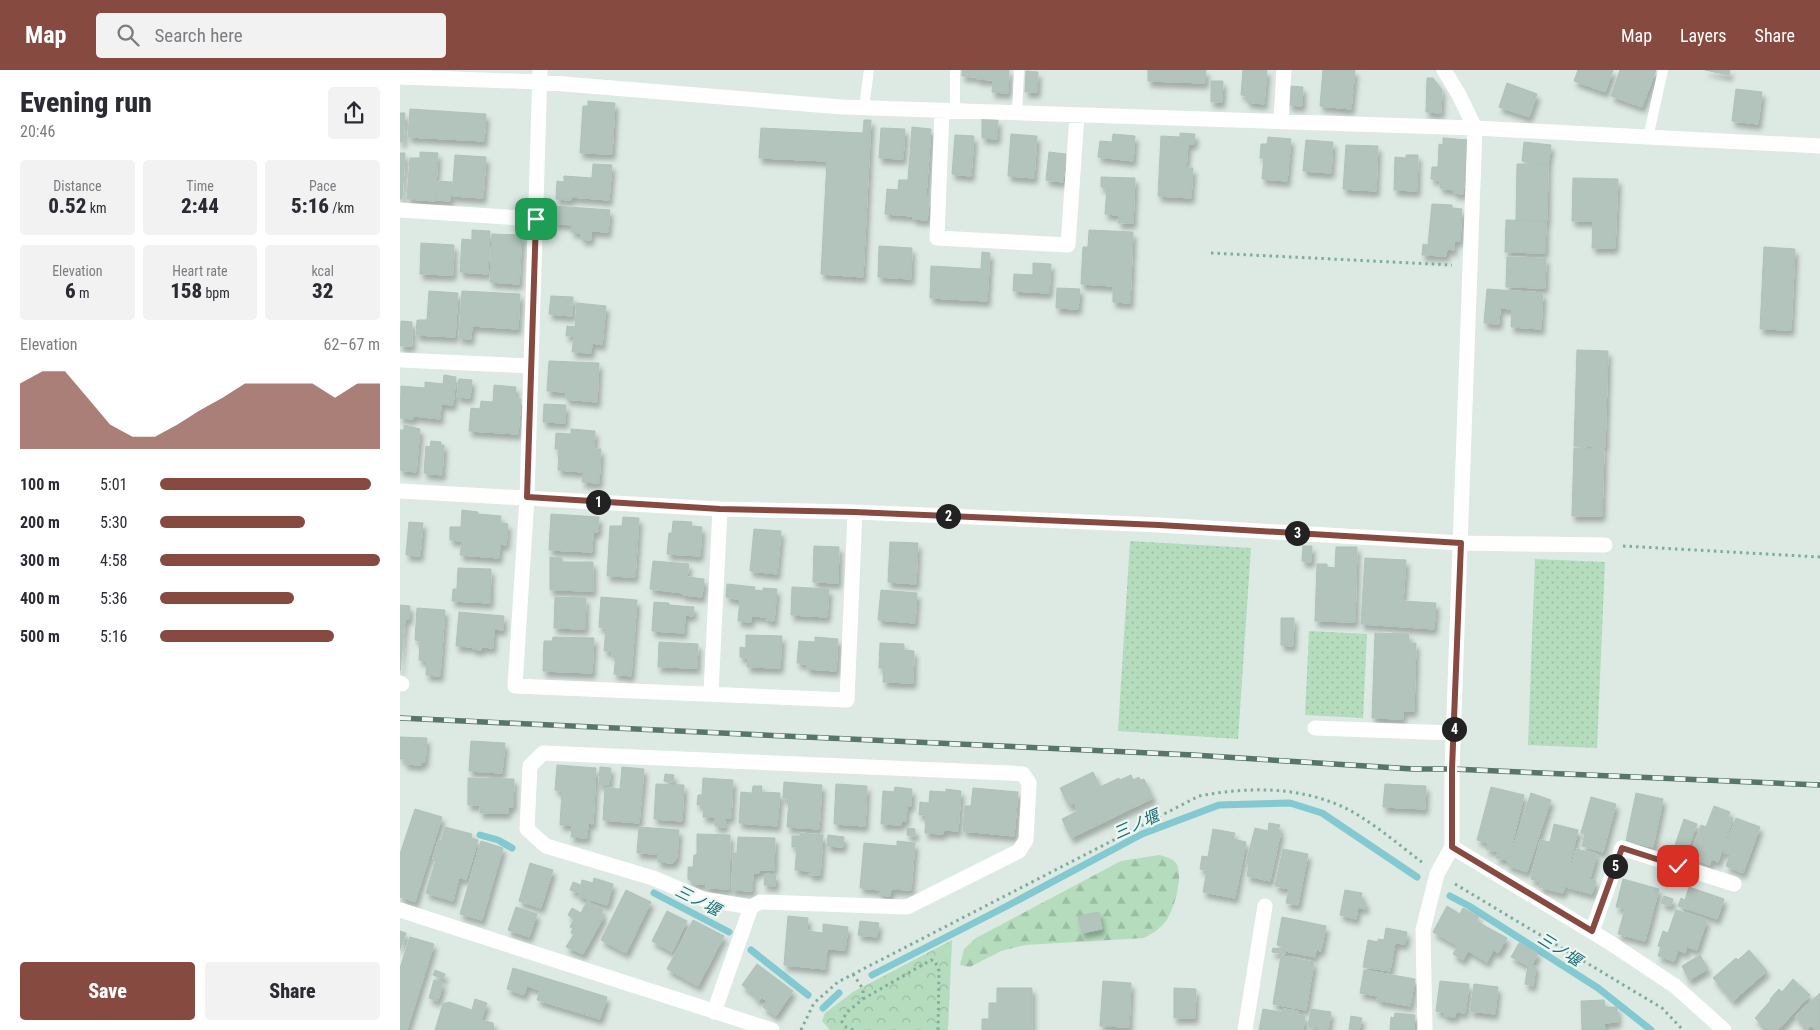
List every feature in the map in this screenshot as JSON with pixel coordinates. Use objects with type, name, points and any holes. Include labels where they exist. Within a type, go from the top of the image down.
[{"type":"street","points":[[1281,122],[1284,70]]},
{"type":"street","points":[[1425,1030],[1423,930],[1437,874],[1452,847],[1454,733],[1475,128],[1444,70]]},
{"type":"street","points":[[540,76],[527,497],[515,686],[846,700],[854,512]]},
{"type":"street","points":[[400,77],[540,76],[864,107],[1475,128],[1820,146]]},
{"type":"street","points":[[949,110],[937,238],[1068,245],[1077,115]]},
{"type":"street","points":[[400,210],[536,219]]},
{"type":"street","points":[[400,360],[530,366]]},
{"type":"street","points":[[400,491],[720,509],[854,512],[1159,525],[1461,543],[1605,545]]},
{"type":"street","points":[[710,693],[720,509]]},
{"type":"street","points":[[1315,728],[1454,733]]},
{"type":"street","points":[[714,1012],[751,907],[760,902],[907,907],[1019,850],[1026,840],[1029,782],[1023,774],[544,753],[530,766],[526,829],[546,846],[653,878],[703,899],[751,907]]},
{"type":"street","points":[[1452,847],[1592,931],[1675,986],[1724,1030]]},
{"type":"street","points":[[1592,931],[1622,848],[1734,884]]},
{"type":"street","points":[[1245,1030],[1264,906]]},
{"type":"street","points":[[400,910],[772,1030]]},
{"type":"lane","points":[[864,107],[869,70]]},
{"type":"lane","points":[[949,110],[955,70]]},
{"type":"lane","points":[[1017,113],[1019,70]]},
{"type":"lane","points":[[1648,138],[1663,70]]},
{"type":"path","points":[[1211,253],[1470,266]]},
{"type":"path","points":[[1605,545],[1820,557]]},
{"type":"path","points":[[801,1030],[814,1003],[838,982],[1199,796]]},
{"type":"path","points":[[854,1030],[846,1028],[842,1022],[846,1013],[863,1000],[931,960],[936,961],[939,971],[938,1030]]},
{"type":"path","points":[[853,974],[863,989],[863,1000]]},
{"type":"green space","points":[[1130,541],[1251,548],[1238,739],[1118,731]]},
{"type":"green space","points":[[1535,559],[1605,562],[1597,748],[1528,745]]},
{"type":"green space","points":[[1309,631],[1367,634],[1363,718],[1305,715]]},
{"type":"green space","points":[[1159,855],[1173,860],[1177,866],[1179,873],[1178,891],[1166,921],[1156,931],[1144,938],[1025,945],[1001,951],[970,967],[960,965],[964,949],[976,938],[1121,861]]},
{"type":"green space","points":[[952,940],[948,1030],[830,1030],[822,1021],[825,1013],[853,992]]},
{"type":"building","points":[[962,70],[1009,70],[1008,93],[992,92],[993,80],[962,76]]},
{"type":"building","points":[[1148,70],[1206,70],[1205,83],[1148,81]]},
{"type":"building","points":[[1243,70],[1267,70],[1264,104],[1247,102],[1247,96],[1241,95]]},
{"type":"building","points":[[1323,70],[1355,70],[1351,109],[1320,106]]},
{"type":"building","points":[[1578,70],[1613,70],[1605,92],[1574,81]]},
{"type":"building","points":[[1620,70],[1656,70],[1642,107],[1611,96]]},
{"type":"building","points":[[1705,70],[1730,70],[1729,75]]},
{"type":"building","points":[[1026,71],[1038,72],[1037,92],[1025,92]]},
{"type":"building","points":[[1427,78],[1433,78],[1442,90],[1441,113],[1426,112]]},
{"type":"building","points":[[1211,81],[1223,81],[1222,102],[1211,102]]},
{"type":"building","points":[[1507,83],[1537,94],[1529,117],[1499,107]]},
{"type":"building","points":[[1290,86],[1303,87],[1302,106],[1289,105]]},
{"type":"building","points":[[1736,89],[1762,92],[1758,124],[1732,121]]},
{"type":"building","points":[[588,101],[615,103],[612,154],[580,153],[583,106],[588,106]]},
{"type":"building","points":[[410,109],[486,114],[484,141],[408,137]]},
{"type":"building","points":[[400,113],[405,113],[403,142],[400,142]]},
{"type":"building","points":[[982,119],[998,120],[997,139],[982,138]]},
{"type":"building","points":[[864,120],[871,120],[863,277],[821,274],[827,161],[759,158],[761,128],[863,133]]},
{"type":"building","points":[[912,127],[931,129],[926,195],[929,203],[927,220],[913,219],[913,216],[885,214],[887,189],[898,190],[899,180],[908,180]]},
{"type":"building","points":[[881,128],[905,129],[903,159],[879,158]]},
{"type":"building","points":[[1180,133],[1195,134],[1194,144],[1188,144],[1186,168],[1193,168],[1191,198],[1158,196],[1161,136],[1180,137]]},
{"type":"building","points":[[1011,134],[1037,136],[1034,178],[1008,176]]},
{"type":"building","points":[[1113,134],[1135,136],[1133,161],[1098,157],[1100,141],[1112,142]]},
{"type":"building","points":[[955,135],[974,136],[971,176],[952,174]]},
{"type":"building","points":[[1268,137],[1291,139],[1287,181],[1262,179],[1264,158],[1260,158],[1261,144],[1267,144]]},
{"type":"building","points":[[1443,138],[1468,140],[1463,194],[1454,193],[1454,190],[1440,188],[1440,180],[1431,179],[1432,167],[1438,167],[1439,144],[1443,145]]},
{"type":"building","points":[[1306,140],[1333,142],[1331,173],[1303,171]]},
{"type":"building","points":[[1524,142],[1551,145],[1548,164],[1522,161]]},
{"type":"building","points":[[1346,145],[1378,146],[1376,191],[1343,189]]},
{"type":"building","points":[[420,152],[438,153],[435,201],[407,199],[410,158],[420,158]]},
{"type":"building","points":[[1049,152],[1066,154],[1063,182],[1046,180]]},
{"type":"building","points":[[400,153],[405,153],[402,199],[400,199]]},
{"type":"building","points":[[455,155],[486,157],[483,198],[452,196]]},
{"type":"building","points":[[1406,155],[1418,155],[1417,191],[1394,190],[1395,157],[1406,158]]},
{"type":"building","points":[[593,164],[612,165],[609,200],[571,197],[571,200],[556,199],[557,181],[564,182],[564,176],[592,178]]},
{"type":"building","points":[[1517,164],[1548,164],[1547,221],[1516,220]]},
{"type":"building","points":[[1101,177],[1135,178],[1133,223],[1118,223],[1119,215],[1105,214],[1107,188],[1101,187]]},
{"type":"building","points":[[1573,178],[1618,179],[1615,248],[1592,248],[1593,221],[1572,221]]},
{"type":"building","points":[[438,181],[452,182],[450,201],[436,200]]},
{"type":"building","points":[[1432,204],[1452,205],[1452,208],[1462,209],[1460,241],[1454,241],[1454,250],[1447,249],[1446,256],[1422,255],[1423,244],[1428,245]]},
{"type":"building","points":[[554,206],[610,210],[608,232],[591,231],[591,240],[581,239],[581,233],[571,232],[572,225],[553,223]]},
{"type":"building","points":[[1506,220],[1546,221],[1545,253],[1505,252]]},
{"type":"building","points":[[472,230],[490,231],[488,274],[460,272],[462,239],[472,240]]},
{"type":"building","points":[[1089,230],[1133,232],[1130,303],[1113,302],[1113,286],[1081,284],[1083,247],[1088,247]]},
{"type":"building","points":[[492,234],[522,235],[519,284],[490,282]]},
{"type":"building","points":[[421,243],[454,245],[453,275],[420,274]]},
{"type":"building","points":[[879,246],[912,248],[911,279],[878,277]]},
{"type":"building","points":[[1764,247],[1795,249],[1791,330],[1760,329]]},
{"type":"building","points":[[982,252],[990,253],[987,301],[930,298],[931,266],[981,269]]},
{"type":"building","points":[[1507,257],[1546,258],[1545,288],[1506,287]]},
{"type":"building","points":[[1033,263],[1051,264],[1049,293],[1013,291],[1014,274],[1033,275]]},
{"type":"building","points":[[1057,288],[1080,289],[1078,309],[1056,308]]},
{"type":"building","points":[[1487,289],[1543,293],[1541,329],[1511,327],[1512,309],[1500,308],[1499,324],[1484,323]]},
{"type":"building","points":[[429,291],[458,293],[455,337],[416,335],[417,320],[427,320]]},
{"type":"building","points":[[462,291],[520,294],[518,329],[472,326],[471,339],[459,338]]},
{"type":"building","points":[[551,296],[573,297],[572,316],[549,314]]},
{"type":"building","points":[[577,303],[606,306],[602,345],[592,343],[591,353],[572,352],[574,336],[566,336],[567,326],[575,327]]},
{"type":"building","points":[[401,321],[412,322],[412,346],[400,346]]},
{"type":"building","points":[[1577,350],[1608,351],[1605,447],[1574,446]]},
{"type":"building","points":[[549,361],[599,363],[597,402],[566,399],[566,392],[547,391]]},
{"type":"building","points":[[444,375],[456,377],[453,405],[441,404],[440,419],[414,416],[413,419],[400,418],[401,386],[425,388],[425,382],[443,384]]},
{"type":"building","points":[[459,379],[472,380],[470,398],[457,397]]},
{"type":"building","points":[[494,385],[516,387],[515,398],[521,399],[518,434],[469,431],[471,408],[480,409],[481,401],[493,402]]},
{"type":"building","points":[[544,404],[566,405],[565,423],[543,422]]},
{"type":"building","points":[[404,425],[420,429],[416,472],[400,470],[400,430],[404,430]]},
{"type":"building","points":[[571,429],[595,431],[594,449],[601,449],[599,483],[582,482],[583,472],[558,470],[559,449],[555,449],[556,433],[571,434]]},
{"type":"building","points":[[431,441],[441,442],[441,445],[444,445],[442,475],[424,473],[426,446],[430,447]]},
{"type":"building","points":[[1574,448],[1604,449],[1602,516],[1572,516]]},
{"type":"building","points":[[462,510],[478,512],[478,514],[501,516],[500,523],[508,524],[506,545],[500,544],[499,558],[460,555],[462,541],[450,540],[450,527],[461,527]]},
{"type":"building","points":[[551,514],[599,517],[598,532],[593,532],[592,552],[549,550]]},
{"type":"building","points":[[623,517],[639,518],[635,577],[607,576],[610,526],[622,526]]},
{"type":"building","points":[[673,521],[692,522],[691,526],[702,527],[700,556],[667,554],[669,533],[672,533]]},
{"type":"building","points":[[409,522],[423,523],[420,556],[406,555]]},
{"type":"building","points":[[754,529],[781,531],[777,574],[750,571]]},
{"type":"building","points":[[890,542],[918,543],[916,584],[888,582]]},
{"type":"building","points":[[814,546],[839,547],[838,583],[813,582]]},
{"type":"building","points":[[1303,546],[1312,546],[1311,562],[1302,561]]},
{"type":"building","points":[[1336,547],[1357,547],[1355,622],[1315,621],[1317,564],[1327,564],[1327,567],[1335,568]]},
{"type":"building","points":[[550,557],[562,558],[562,562],[593,562],[593,591],[550,590]]},
{"type":"building","points":[[1365,558],[1406,560],[1403,601],[1436,603],[1434,629],[1361,624]]},
{"type":"building","points":[[653,561],[689,564],[687,577],[704,579],[702,597],[650,589]]},
{"type":"building","points":[[458,568],[491,569],[490,603],[452,601],[453,589],[457,589]]},
{"type":"building","points":[[727,584],[755,587],[754,590],[763,591],[763,588],[777,589],[774,621],[766,620],[767,617],[751,616],[751,622],[738,621],[740,600],[726,597]]},
{"type":"building","points":[[792,587],[829,589],[827,617],[791,615]]},
{"type":"building","points":[[881,590],[917,593],[915,623],[878,620]]},
{"type":"building","points":[[555,597],[586,598],[585,629],[554,628]]},
{"type":"building","points":[[601,597],[637,600],[631,676],[614,674],[616,657],[612,657],[612,651],[604,651],[606,628],[599,627]]},
{"type":"building","points":[[654,602],[694,607],[693,616],[685,615],[684,633],[652,631]]},
{"type":"building","points":[[400,605],[410,606],[409,619],[405,619],[400,671]]},
{"type":"building","points":[[417,608],[445,610],[440,676],[426,675],[427,661],[419,660],[420,641],[415,640]]},
{"type":"building","points":[[459,612],[504,616],[503,630],[494,629],[493,648],[482,647],[481,650],[473,649],[473,647],[456,646]]},
{"type":"building","points":[[1281,618],[1294,618],[1293,646],[1281,645]]},
{"type":"building","points":[[1375,633],[1409,634],[1408,643],[1416,643],[1414,711],[1403,711],[1403,719],[1372,718]]},
{"type":"building","points":[[746,635],[782,636],[780,668],[747,667],[748,658],[740,657],[740,647],[746,648]]},
{"type":"building","points":[[553,637],[594,638],[592,673],[543,671],[544,641],[552,641]]},
{"type":"building","points":[[815,637],[838,639],[836,671],[807,669],[807,664],[797,663],[799,641],[815,642]]},
{"type":"building","points":[[659,642],[698,644],[697,668],[658,667]]},
{"type":"building","points":[[880,643],[904,644],[904,650],[914,651],[913,683],[883,682],[884,668],[879,668]]},
{"type":"building","points":[[400,737],[427,738],[425,762],[422,762],[421,765],[405,764],[405,759],[400,759]]},
{"type":"building","points":[[471,741],[505,743],[502,773],[469,771]]},
{"type":"building","points":[[557,765],[596,768],[593,824],[588,823],[587,838],[571,837],[572,825],[560,825],[562,791],[555,790]]},
{"type":"building","points":[[600,767],[611,768],[609,785],[599,784]]},
{"type":"building","points":[[622,767],[644,769],[639,823],[603,820],[605,788],[620,789]]},
{"type":"building","points":[[1093,772],[1100,787],[1119,778],[1120,780],[1131,775],[1133,780],[1139,777],[1140,780],[1144,779],[1153,798],[1071,838],[1062,819],[1078,811],[1074,803],[1069,806],[1060,788]]},
{"type":"building","points":[[665,774],[674,775],[673,782],[664,781]]},
{"type":"building","points":[[468,778],[514,779],[513,807],[508,807],[508,813],[480,813],[480,805],[468,805]]},
{"type":"building","points":[[703,778],[733,780],[731,818],[703,817],[704,805],[697,805],[698,795],[702,795]]},
{"type":"building","points":[[784,782],[822,785],[819,829],[787,827],[789,799],[783,798]]},
{"type":"building","points":[[656,784],[684,785],[682,821],[654,819]]},
{"type":"building","points":[[836,784],[867,786],[865,826],[834,824]]},
{"type":"building","points":[[1385,784],[1426,786],[1425,809],[1383,807]]},
{"type":"building","points":[[753,786],[762,786],[761,792],[780,793],[777,826],[739,823],[741,792],[752,793]]},
{"type":"building","points":[[895,787],[912,789],[911,806],[907,806],[906,821],[901,821],[901,825],[881,824],[883,791],[894,792]]},
{"type":"building","points":[[1491,787],[1524,795],[1508,860],[1496,858],[1498,852],[1486,849],[1488,843],[1477,840]]},
{"type":"building","points":[[973,788],[1018,792],[1014,836],[963,831],[965,806],[971,806]]},
{"type":"building","points":[[946,789],[961,791],[958,831],[944,830],[943,834],[925,833],[926,815],[919,815],[920,802],[929,803],[930,791],[946,792]]},
{"type":"building","points":[[1531,793],[1551,800],[1527,872],[1507,865]]},
{"type":"building","points":[[1636,793],[1663,799],[1653,847],[1626,841]]},
{"type":"building","points":[[1591,797],[1616,804],[1603,852],[1582,846],[1585,834],[1581,833]]},
{"type":"building","points":[[1714,806],[1730,812],[1728,817],[1733,818],[1718,862],[1711,859],[1710,865],[1690,858],[1701,825],[1706,827]]},
{"type":"building","points":[[415,809],[442,817],[415,902],[400,897],[400,854]]},
{"type":"building","points":[[1736,818],[1760,827],[1743,873],[1726,866],[1730,855],[1723,852]]},
{"type":"building","points":[[715,819],[725,820],[725,827],[715,826]]},
{"type":"building","points":[[1684,819],[1697,824],[1685,856],[1673,851]]},
{"type":"building","points":[[1269,823],[1280,825],[1278,830],[1281,831],[1270,881],[1247,876],[1249,864],[1246,863],[1255,828],[1268,831]]},
{"type":"building","points":[[1554,824],[1578,830],[1563,893],[1539,887],[1541,882],[1531,879],[1540,840],[1550,842]]},
{"type":"building","points":[[445,827],[472,834],[471,838],[478,840],[466,880],[459,877],[453,901],[426,893],[436,860],[433,859],[438,840],[441,841]]},
{"type":"building","points":[[639,827],[679,830],[677,857],[673,863],[658,862],[658,854],[637,853]]},
{"type":"building","points":[[907,828],[915,829],[915,836],[907,835]]},
{"type":"building","points":[[1213,829],[1235,833],[1233,839],[1246,842],[1235,898],[1203,892],[1207,870],[1200,869],[1202,856],[1208,857]]},
{"type":"building","points":[[800,833],[823,835],[820,875],[809,875],[810,871],[795,870],[797,847],[792,847],[792,836],[800,836]]},
{"type":"building","points":[[697,834],[730,835],[729,889],[706,888],[706,884],[696,884],[688,879],[688,867],[693,867],[694,855],[697,855]]},
{"type":"building","points":[[828,835],[844,837],[843,847],[827,846]]},
{"type":"building","points":[[738,837],[775,838],[774,870],[759,870],[759,873],[753,873],[752,891],[732,890],[733,853],[737,853]]},
{"type":"building","points":[[481,841],[503,848],[482,920],[460,914]]},
{"type":"building","points":[[897,841],[915,843],[911,890],[891,889],[890,896],[879,895],[880,890],[860,888],[864,843],[897,846]]},
{"type":"building","points":[[1283,849],[1308,854],[1298,905],[1286,903],[1289,889],[1275,886]]},
{"type":"building","points":[[1576,849],[1597,854],[1590,879],[1596,881],[1592,894],[1566,887]]},
{"type":"building","points":[[530,863],[553,870],[541,908],[519,901]]},
{"type":"building","points":[[765,874],[776,875],[775,886],[764,885]]},
{"type":"building","points":[[594,878],[613,884],[607,905],[578,896],[579,893],[570,890],[573,882],[581,885],[582,880],[593,883]]},
{"type":"building","points":[[1623,879],[1659,889],[1645,941],[1618,934],[1625,909],[1616,907]]},
{"type":"building","points":[[1689,887],[1724,899],[1717,919],[1678,906],[1681,898],[1685,900]]},
{"type":"building","points":[[626,890],[651,902],[626,953],[601,940]]},
{"type":"building","points":[[1345,890],[1362,893],[1361,899],[1366,903],[1365,909],[1358,907],[1356,919],[1340,915]]},
{"type":"building","points":[[1664,896],[1673,899],[1671,906],[1661,903]]},
{"type":"building","points":[[587,901],[603,910],[601,914],[604,916],[583,954],[566,947],[574,934],[571,933],[573,928],[570,927],[574,919],[568,915],[572,908],[581,913]]},
{"type":"building","points":[[1447,906],[1460,914],[1463,908],[1479,917],[1476,921],[1507,938],[1498,953],[1493,950],[1487,962],[1468,951],[1463,960],[1453,954],[1458,946],[1433,932]]},
{"type":"building","points":[[516,907],[537,914],[529,937],[508,930]]},
{"type":"building","points":[[1676,910],[1707,920],[1697,950],[1687,947],[1685,953],[1678,950],[1674,961],[1658,956],[1661,947],[1658,946],[1663,931],[1668,933]]},
{"type":"building","points":[[667,911],[687,921],[672,952],[652,941]]},
{"type":"building","points":[[1099,912],[1102,929],[1082,933],[1078,916]]},
{"type":"building","points":[[788,916],[808,918],[807,931],[823,933],[823,924],[848,927],[845,950],[827,949],[825,969],[784,965]]},
{"type":"building","points":[[1282,917],[1326,926],[1321,951],[1316,950],[1315,957],[1285,951],[1285,954],[1272,952],[1273,948],[1281,949],[1282,946],[1277,945]]},
{"type":"building","points":[[693,920],[724,936],[698,986],[667,969]]},
{"type":"building","points":[[860,921],[879,923],[877,937],[858,935]]},
{"type":"building","points":[[1386,928],[1407,932],[1405,944],[1395,943],[1390,971],[1363,967],[1368,940],[1378,942],[1378,939],[1384,940]]},
{"type":"building","points":[[400,931],[406,933],[400,950]]},
{"type":"building","points":[[410,937],[434,944],[407,1030],[400,1030],[400,968]]},
{"type":"building","points":[[1519,943],[1538,953],[1531,967],[1511,957]]},
{"type":"building","points":[[1749,950],[1767,971],[1733,1001],[1713,978],[1736,958],[1738,960]]},
{"type":"building","points":[[1700,955],[1708,969],[1689,980],[1682,966]]},
{"type":"building","points":[[1281,956],[1314,962],[1306,1010],[1273,1004]]},
{"type":"building","points":[[757,964],[793,991],[776,1016],[763,1007],[767,1001],[762,998],[759,1001],[754,997],[755,995],[742,985]]},
{"type":"building","points":[[1528,965],[1536,966],[1533,986],[1525,984]]},
{"type":"building","points":[[513,968],[607,997],[600,1019],[537,1000],[540,990],[527,986],[524,995],[507,989]]},
{"type":"building","points":[[435,970],[445,974],[443,979],[433,975]]},
{"type":"building","points":[[1364,970],[1415,979],[1410,1006],[1377,1000],[1378,996],[1360,993]]},
{"type":"building","points":[[1793,979],[1810,995],[1778,1030],[1767,1030],[1755,1018],[1779,989],[1782,992]]},
{"type":"building","points":[[434,980],[443,983],[438,1001],[429,998]]},
{"type":"building","points":[[1103,981],[1131,983],[1129,1027],[1100,1026]]},
{"type":"building","points":[[1440,981],[1469,984],[1465,1013],[1456,1012],[1455,1017],[1444,1016],[1445,1013],[1436,1011]]},
{"type":"building","points":[[1474,984],[1498,987],[1495,1014],[1470,1011]]},
{"type":"building","points":[[997,988],[1032,988],[1032,1030],[982,1030],[982,1019],[989,1019],[989,1003],[997,1003]]},
{"type":"building","points":[[1174,988],[1196,989],[1195,1018],[1174,1018]]},
{"type":"building","points":[[1820,993],[1820,1030],[1815,1030],[1811,1026],[1807,1030],[1795,1016]]},
{"type":"building","points":[[475,999],[487,1003],[481,1020],[493,1023],[494,1030],[435,1030],[443,1004],[449,1002],[472,1010]]},
{"type":"building","points":[[1604,1000],[1605,1007],[1617,1007],[1618,1022],[1604,1023],[1605,1030],[1582,1030],[1581,1001]]},
{"type":"building","points":[[1263,1009],[1281,1012],[1283,1009],[1298,1011],[1297,1015],[1305,1016],[1303,1030],[1259,1030]]},
{"type":"building","points":[[1311,1009],[1331,1012],[1328,1030],[1308,1027]]},
{"type":"building","points":[[1395,1013],[1415,1015],[1414,1030],[1390,1030],[1391,1017],[1394,1018]]},
{"type":"building","points":[[1351,1016],[1362,1018],[1359,1030],[1349,1029]]},
{"type":"waterway","name":"三ノ堰","points":[[872,975],[1142,834],[1219,805],[1290,803],[1322,813],[1417,877]]},
{"type":"waterway","name":"三ノ堰","points":[[480,835],[498,840],[512,848]]},
{"type":"waterway","name":"三ノ堰","points":[[654,893],[729,932]]},
{"type":"waterway","name":"三ノ堰","points":[[1450,896],[1469,906],[1598,988],[1651,1030]]},
{"type":"waterway","name":"三ノ堰","points":[[751,950],[808,995]]},
{"type":"waterway","name":"三ノ堰","points":[[823,1008],[839,993]]},
{"type":"railway","points":[[400,718],[1193,755],[1413,769],[1452,769],[1820,785]]},
{"type":"route","points":[[536,219],[527,497],[720,509],[854,512],[1159,525],[1461,543],[1452,769],[1452,847],[1592,931],[1622,848],[1678,866]]}]
